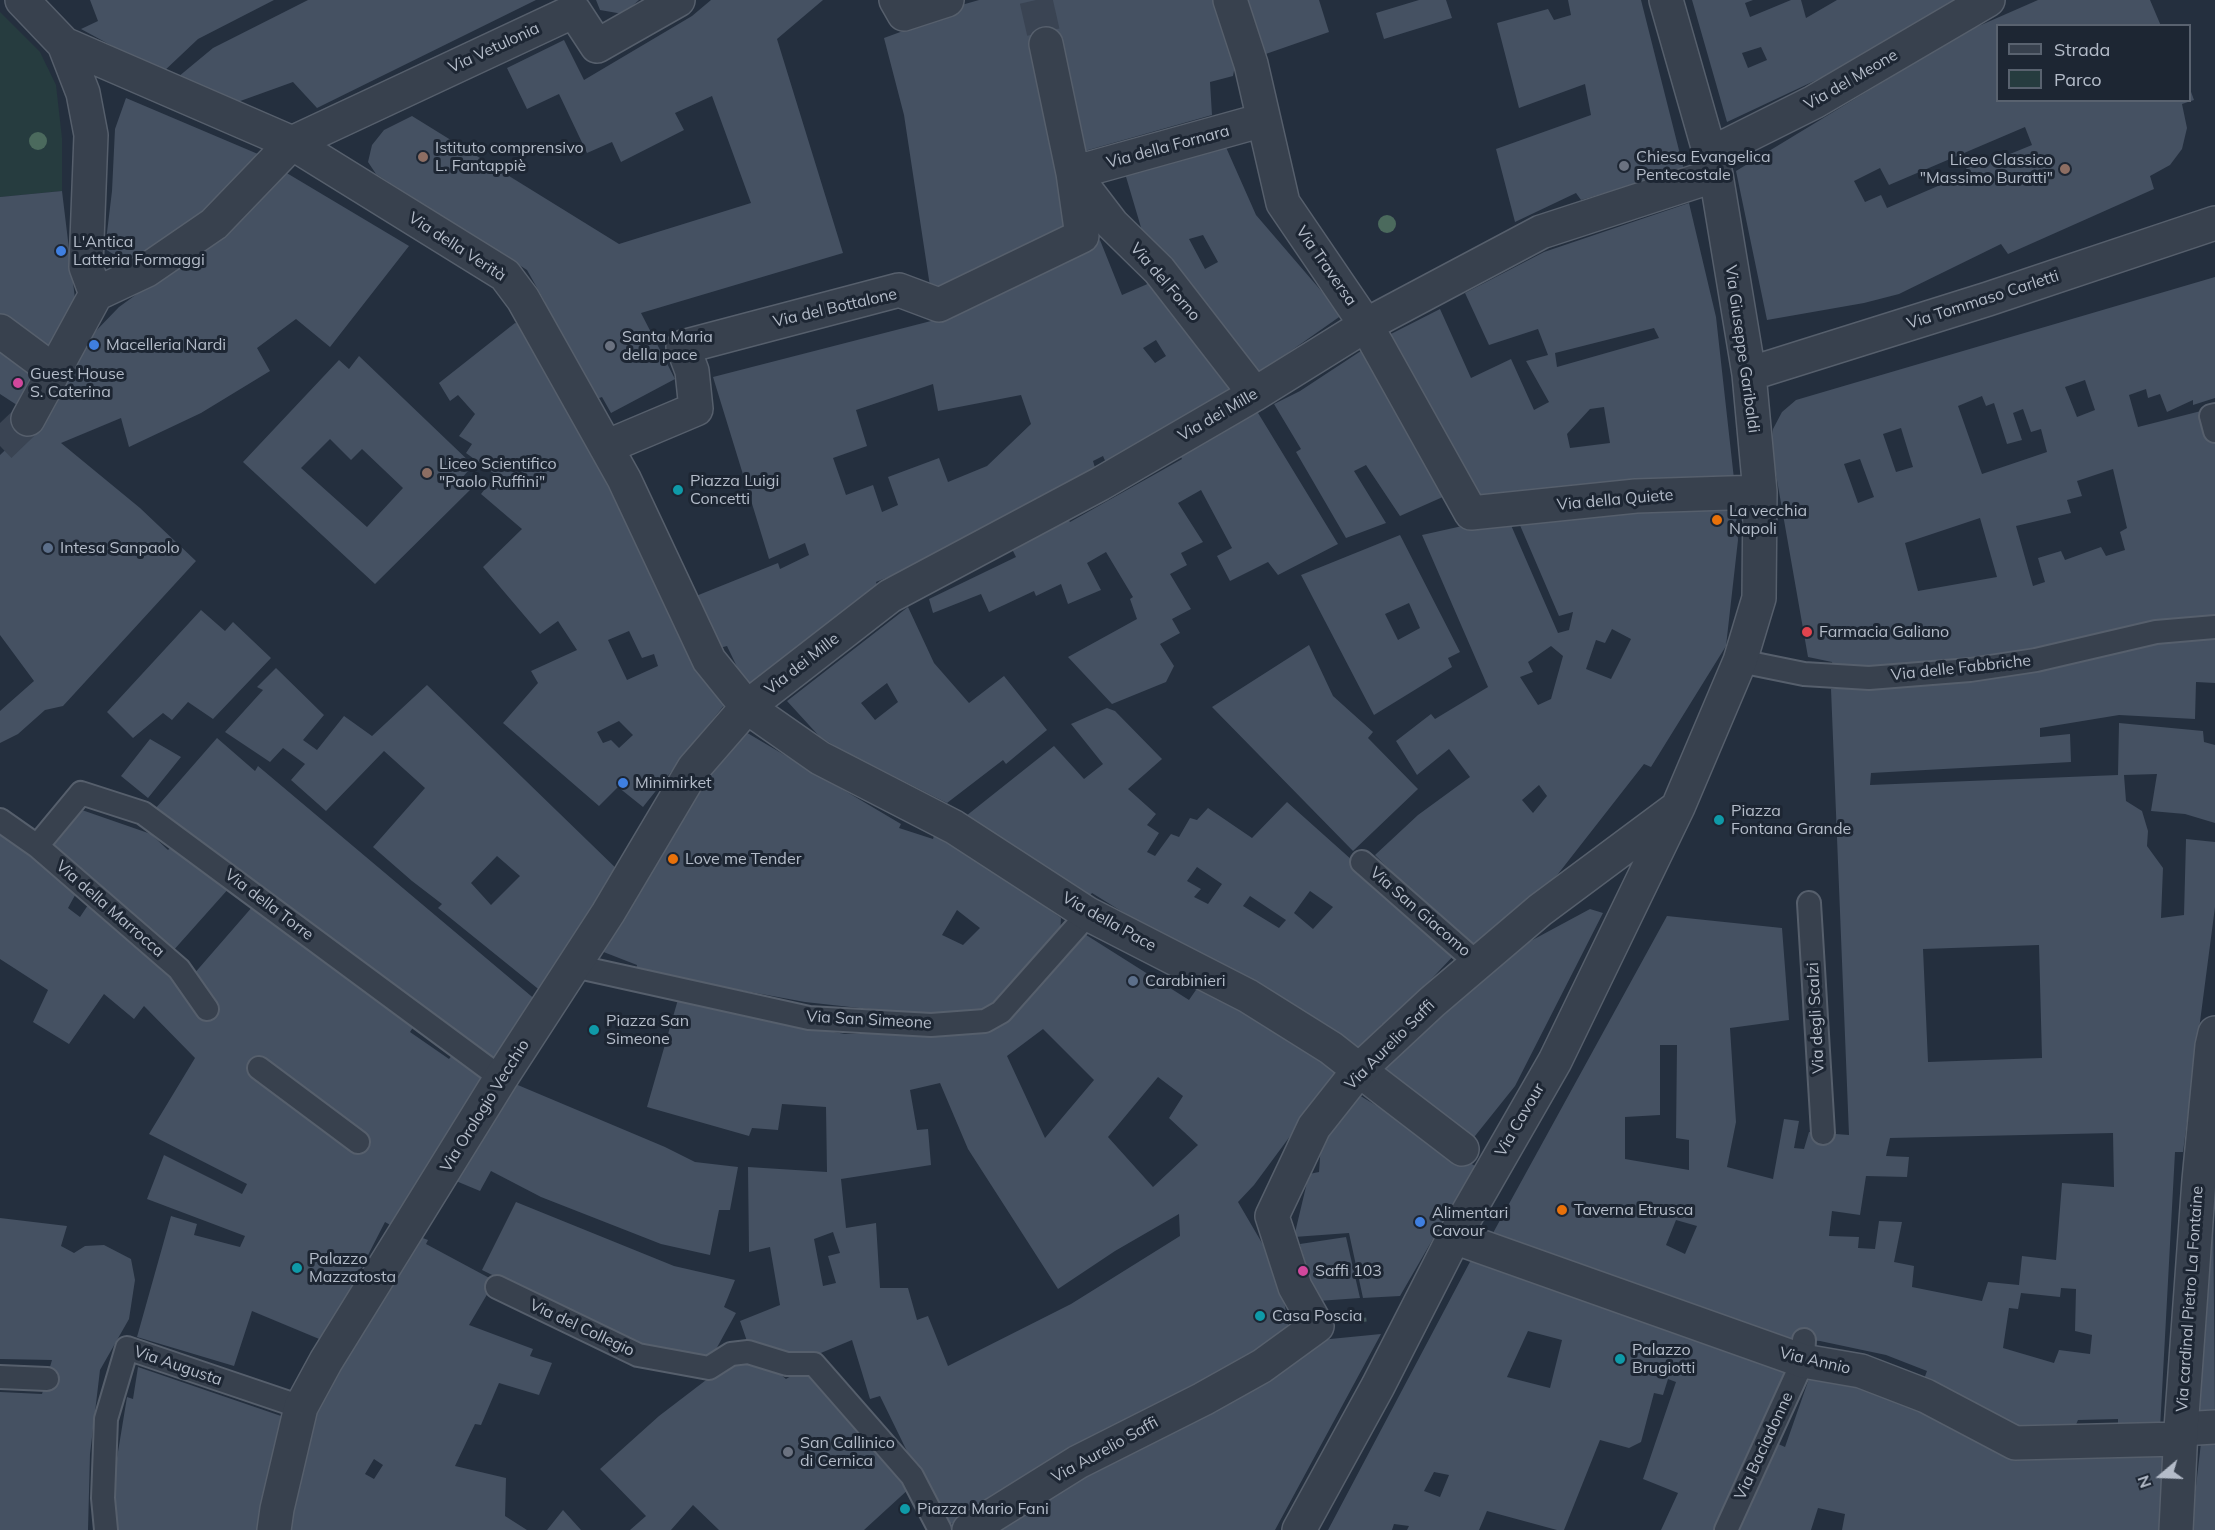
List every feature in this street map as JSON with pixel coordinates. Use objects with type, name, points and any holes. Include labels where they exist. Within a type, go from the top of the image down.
[{"type":"street","points":[[22,0],[64,44],[83,93],[91,135],[86,267],[96,294]]},
{"type":"street","name":"Via Vetulonia","points":[[292,143],[574,5],[597,46],[678,0]]},
{"type":"street","points":[[896,0],[904,14],[947,0]]},
{"type":"street","name":"Via Traversa","points":[[1230,0],[1251,64],[1283,203],[1366,325],[1471,513]]},
{"type":"street","name":"Via Giuseppe Garibaldi","points":[[1666,0],[1713,165],[1749,374],[1760,492],[1760,598],[1725,701]]},
{"type":"street","name":"Via del Meone","points":[[1713,165],[1814,102],[1988,0]]},
{"type":"street","name":"Via della Verità","points":[[64,44],[292,143],[505,275],[523,299],[624,479],[709,660],[747,706]]},
{"type":"street","name":"Via del Bottalone","points":[[606,447],[696,409],[692,371],[683,347],[899,290],[939,305],[1082,236],[1073,173],[1046,44]]},
{"type":"street","name":"Via della Fornara","points":[[1073,173],[1263,120]]},
{"type":"street","points":[[28,419],[96,294],[147,270],[214,224],[292,143]]},
{"type":"street","name":"Via dei Mille","points":[[747,706],[890,596],[1100,484],[1255,394],[1366,325],[1541,232],[1713,165]]},
{"type":"street","name":"Via del Forno","points":[[1073,173],[1112,224],[1159,270],[1255,394]]},
{"type":"street","name":"Via Tommaso Carletti","points":[[1749,374],[1988,299],[2215,223]]},
{"type":"street","points":[[0,331],[54,371]]},
{"type":"street","name":"Via della Quiete","points":[[1471,513],[1636,495],[1760,492]]},
{"type":"street","name":"Via Cavour","points":[[1299,1530],[1378,1386],[1454,1237],[1555,1060],[1678,807],[1725,701]]},
{"type":"street","name":"Via della Pace","points":[[747,706],[820,758],[954,827],[1088,914],[1248,996],[1331,1048],[1462,1149]]},
{"type":"street","name":"Via Orologio Vecchio","points":[[274,1530],[301,1407],[326,1360],[404,1240],[424,1191],[501,1078],[608,913],[694,768],[747,706]]},
{"type":"street","name":"Via Aurelio Saffi","points":[[969,1530],[1078,1462],[1203,1399],[1262,1366],[1317,1326],[1295,1287],[1272,1216],[1314,1127],[1359,1070],[1477,963],[1540,910],[1678,807]]},
{"type":"street","name":"Via cardinal Pietro La Fontaine","points":[[2176,1530],[2181,1434],[2207,1180],[2214,1042]]},
{"type":"street","name":"Via Annio","points":[[1454,1237],[1804,1350],[1926,1396],[2015,1443],[2181,1434],[2215,1427]]},
{"type":"lane","points":[[2215,415],[2211,416],[2215,431]]},
{"type":"lane","name":"Via delle Fabbriche","points":[[1740,661],[1804,675],[1869,678],[1970,670],[2036,660],[2156,632],[2215,627]]},
{"type":"lane","name":"Via della Torre","points":[[37,846],[81,793],[143,813],[501,1078]]},
{"type":"lane","name":"Via della Marrocca","points":[[0,820],[37,846],[179,969],[207,1009]]},
{"type":"lane","name":"Via San Giacomo","points":[[1362,862],[1477,963]]},
{"type":"lane","name":"Via degli Scalzi","points":[[1809,903],[1823,1133]]},
{"type":"lane","name":"Via San Simeone","points":[[574,966],[809,1018],[931,1025],[985,1021],[1000,1012],[1088,914]]},
{"type":"lane","points":[[259,1068],[358,1142]]},
{"type":"lane","name":"Via del Collegio","points":[[496,1287],[638,1355],[709,1368],[731,1354],[748,1352],[787,1364],[813,1364],[912,1476],[940,1530]]},
{"type":"lane","name":"Via Augusta","points":[[106,1530],[103,1498],[109,1377],[127,1348],[301,1407]]},
{"type":"lane","name":"Via Baciadonne","points":[[1726,1530],[1804,1350]]},
{"type":"lane","points":[[0,1377],[47,1379]]},
{"type":"path","points":[[1317,1326],[1415,1313]]},
{"type":"green space","points":[[0,12],[40,52],[56,85],[62,138],[62,191],[0,197]]},
{"type":"building","points":[[90,0],[274,0],[198,39],[162,73],[81,29],[98,21]]},
{"type":"building","points":[[308,0],[536,0],[317,108],[293,82],[232,104],[178,77],[213,48]]},
{"type":"building","points":[[596,0],[639,0],[623,14],[600,10]]},
{"type":"building","name":"Istituto comprensivo L. Fantappiè","points":[[711,0],[823,0],[777,39],[843,253],[641,313],[675,379],[611,413],[602,397],[591,401],[540,305],[545,302],[527,270],[376,174],[368,162],[372,145],[384,130],[412,116],[619,244],[751,203],[712,96],[675,113],[684,130],[621,162],[612,142],[587,153],[559,94],[527,109],[507,68],[564,40],[584,80],[692,16]]},
{"type":"building","points":[[979,0],[1217,0],[1237,55],[1233,76],[1210,82],[1212,115],[1081,152],[1067,226],[994,259],[994,266],[931,293],[904,115],[884,38],[922,24],[920,17]]},
{"type":"building","points":[[1244,0],[1319,0],[1329,32],[1260,56]]},
{"type":"building","points":[[1419,0],[1446,0],[1452,18],[1384,39],[1376,13]]},
{"type":"building","points":[[1568,0],[1641,0],[1684,170],[1581,200],[1576,193],[1515,222],[1496,149],[1591,115],[1585,84],[1519,108],[1497,23],[1548,9],[1554,20],[1571,15]]},
{"type":"building","points":[[1692,0],[1753,0],[1745,3],[1750,17],[1791,0],[1801,0],[1806,18],[1837,0],[1958,0],[1827,75],[1727,122]],"holes":[[[1761,47],[1767,60],[1748,68],[1742,53]]]},
{"type":"building","points":[[2038,0],[2150,0],[2160,24],[1996,24],[1996,102],[2188,102],[2182,104],[2187,128],[2182,149],[2170,165],[2150,176],[2154,189],[2008,254],[2001,244],[1899,294],[1864,303],[1767,320],[1736,171],[1965,32]],"holes":[[[2025,127],[2032,145],[1983,165],[1979,158],[1965,165],[1968,173],[1887,208],[1881,195],[1865,202],[1854,181],[1880,168],[1889,185]]]},
{"type":"building","points":[[126,98],[265,157],[215,209],[128,263],[105,249],[112,191],[115,129]]},
{"type":"building","points":[[1225,145],[1256,215],[1342,315],[1255,376],[1145,241],[1124,170]],"holes":[[[1203,235],[1218,262],[1205,269],[1189,239]]]},
{"type":"building","points":[[285,172],[409,246],[330,347],[296,319],[257,348],[270,371],[201,413],[129,447],[121,418],[61,443],[140,508],[196,561],[63,706],[45,710],[18,734],[0,743],[0,711],[34,681],[0,635],[0,455],[36,421],[63,365],[119,307],[239,220]]},
{"type":"building","points":[[62,191],[76,307],[46,352],[0,320],[0,197]]},
{"type":"building","points":[[1689,203],[1716,317],[1734,479],[1479,499],[1387,336],[1440,309],[1471,378],[1511,359],[1534,410],[1549,402],[1526,361],[1548,355],[1538,329],[1489,345],[1465,293],[1544,252]],"holes":[[[1654,328],[1659,338],[1557,367],[1555,353]],[[1604,407],[1610,443],[1570,448],[1567,434],[1590,409]]]},
{"type":"building","points":[[1100,240],[1122,295],[1159,279],[1241,385],[1107,465],[1103,456],[1093,461],[1096,471],[982,539],[876,582],[878,588],[749,692],[727,646],[712,650],[691,598],[778,563],[780,569],[809,555],[805,543],[769,559],[713,377],[931,321]],"holes":[[[1156,340],[1166,356],[1155,363],[1143,348]],[[933,384],[938,411],[1021,395],[1031,424],[987,466],[948,482],[939,458],[888,477],[898,505],[882,512],[873,485],[846,495],[833,458],[867,446],[856,410]]]},
{"type":"building","points":[[2215,277],[2215,398],[2193,405],[2193,400],[2167,412],[2160,394],[2148,398],[2146,389],[2129,395],[2138,427],[2201,411],[2207,434],[2215,432],[2215,618],[1964,660],[1854,671],[1833,668],[1832,662],[1808,657],[1771,446],[1773,429],[1782,412],[1796,400]],"holes":[[[2085,380],[2095,410],[2077,417],[2065,387]],[[1982,396],[1986,406],[1994,403],[2007,444],[2022,440],[2013,413],[2023,409],[2031,432],[2041,429],[2047,452],[1982,474],[1958,406]],[[1901,428],[1913,467],[1896,472],[1883,434]],[[1860,459],[1874,497],[1858,503],[1844,464]],[[2113,469],[2127,528],[2120,532],[2125,550],[2106,556],[2101,547],[2065,560],[2061,551],[2038,558],[2045,582],[2033,586],[2016,526],[2071,513],[2067,500],[2082,496],[2077,481]],[[1980,518],[1997,577],[1918,591],[1905,543]]]},
{"type":"building","points":[[515,323],[531,328],[640,552],[729,699],[643,807],[618,787],[599,806],[503,723],[538,683],[531,671],[577,650],[558,621],[540,634],[483,567],[522,529],[481,494],[496,475],[466,453],[472,444],[459,436],[475,414],[458,395],[450,401],[439,383]],"holes":[[[629,631],[642,658],[654,654],[658,666],[627,680],[608,640]],[[619,721],[633,735],[619,748],[611,740],[603,743],[597,732]]]},
{"type":"building","name":"Guest House S. Caterina","points":[[0,341],[42,372],[23,409],[0,394]]},
{"type":"building","points":[[1370,345],[1454,492],[1400,516],[1366,465],[1354,471],[1386,523],[1346,538],[1296,452],[1301,449],[1274,404],[1300,391]]},
{"type":"building","name":"Liceo Scientifico \"Paolo Ruffini\"","points":[[359,356],[473,465],[462,478],[471,489],[375,584],[243,462],[339,360],[349,369]],"holes":[[[330,439],[351,460],[362,449],[403,488],[367,527],[301,468]]]},
{"type":"building","points":[[1255,408],[1338,544],[1278,575],[1268,562],[1230,581],[1217,556],[1232,548],[1201,490],[1178,503],[1203,542],[1181,553],[1187,565],[1170,574],[1191,609],[1172,619],[1180,633],[1160,644],[1174,666],[1166,682],[1112,704],[1068,657],[1137,619],[1130,599],[1133,597],[1106,552],[1087,563],[1101,590],[1068,604],[1061,584],[1036,596],[1034,591],[989,612],[981,594],[933,613],[929,599],[1016,557],[1008,541],[1061,509],[1070,522],[1182,459],[1176,445]]},
{"type":"building","points":[[1735,501],[1738,540],[1726,646],[1651,767],[1644,764],[1558,874],[1525,906],[1469,951],[1375,855],[1418,815],[1470,777],[1449,749],[1417,775],[1396,741],[1431,714],[1435,719],[1488,687],[1422,535],[1507,516],[1558,633],[1569,630],[1573,612],[1559,616],[1519,523]],"holes":[[[1612,629],[1631,639],[1611,679],[1586,669],[1596,640],[1605,643]],[[1551,646],[1563,656],[1551,699],[1538,705],[1520,677],[1533,672],[1528,662]],[[1539,785],[1547,796],[1533,813],[1522,800]]]},
{"type":"building","points":[[1400,535],[1460,652],[1448,658],[1452,667],[1374,715],[1301,575]],"holes":[[[1409,603],[1420,628],[1398,640],[1385,614]]]},
{"type":"building","points":[[908,607],[934,663],[969,703],[1004,676],[1047,730],[1006,764],[1003,760],[947,803],[838,748],[819,736],[787,701]],"holes":[[[887,683],[898,702],[875,720],[861,703]]]},
{"type":"building","points":[[201,610],[225,631],[233,622],[271,658],[213,719],[188,702],[172,720],[163,713],[133,738],[107,712]]},
{"type":"building","points":[[2215,635],[2215,683],[2196,682],[2195,719],[2119,715],[2040,728],[2040,737],[2070,734],[2071,762],[1871,773],[1870,785],[2118,775],[2119,723],[2203,731],[2204,742],[2215,745],[2215,823],[2185,814],[2151,811],[2157,774],[2124,775],[2126,801],[2142,811],[2148,831],[2147,846],[2163,868],[2161,918],[2184,915],[2186,839],[2215,842],[2215,907],[2183,1152],[2175,1152],[2160,1429],[2118,1428],[2118,1419],[2078,1420],[2072,1434],[2019,1426],[1924,1379],[1927,1371],[1886,1355],[1820,1341],[1756,1336],[1493,1233],[1667,916],[1782,928],[1789,1020],[1730,1028],[1736,1122],[1727,1167],[1773,1179],[1784,1119],[1799,1121],[1794,1148],[1804,1149],[1809,1132],[1849,1135],[1831,689],[1896,685],[2154,641]],"holes":[[[2039,945],[2042,1058],[1928,1062],[1923,949]],[[1660,1045],[1677,1045],[1676,1138],[1689,1140],[1689,1170],[1625,1159],[1625,1117],[1660,1115]],[[2113,1133],[2114,1187],[2062,1183],[2056,1260],[2022,1256],[2019,1285],[1988,1282],[1982,1301],[1912,1287],[1914,1266],[1894,1262],[1902,1222],[1879,1221],[1875,1249],[1858,1248],[1859,1237],[1829,1236],[1832,1211],[1860,1215],[1866,1176],[1907,1177],[1909,1157],[1886,1156],[1890,1138]],[[1676,1220],[1697,1226],[1685,1254],[1666,1245]],[[2061,1288],[2076,1289],[2075,1331],[2092,1335],[2090,1354],[2059,1350],[2054,1363],[2003,1348],[2009,1308],[2018,1309],[2021,1293],[2060,1297]]]},
{"type":"building","points":[[1309,645],[1333,696],[1373,732],[1368,738],[1418,789],[1353,851],[1212,707]]},
{"type":"building","points":[[276,668],[324,715],[303,740],[317,750],[344,716],[372,736],[427,685],[622,874],[542,992],[438,908],[442,904],[373,847],[425,788],[384,751],[326,811],[291,780],[305,764],[283,748],[270,762],[225,732],[263,690],[257,687]],"holes":[[[497,856],[520,876],[491,905],[471,883]]]},
{"type":"building","points":[[1107,708],[1115,711],[1162,759],[1128,789],[1156,814],[1147,825],[1159,833],[1147,852],[1155,856],[1171,834],[1179,837],[1190,818],[1197,820],[1208,808],[1252,838],[1287,802],[1456,953],[1386,1027],[1382,1024],[1355,1056],[1092,893],[1084,902],[966,816],[1054,746],[1084,779],[1103,764],[1071,724]],"holes":[[[1197,867],[1222,884],[1208,904],[1194,897],[1201,889],[1187,881]],[[1310,891],[1333,907],[1313,929],[1294,913]],[[1250,896],[1286,920],[1279,928],[1243,906]]]},
{"type":"building","points":[[744,731],[901,824],[899,828],[933,839],[936,829],[1061,918],[1060,934],[987,1014],[959,1019],[805,1002],[636,971],[637,965],[601,951],[711,763],[718,765]],"holes":[[[957,910],[980,928],[963,945],[942,935]]]},
{"type":"building","points":[[217,738],[255,771],[258,766],[537,1001],[493,1065],[155,809]]},
{"type":"building","points":[[150,739],[181,757],[148,798],[121,776]]},
{"type":"building","points":[[79,809],[151,834],[168,850],[172,846],[230,887],[172,952],[49,845]]},
{"type":"building","points":[[0,830],[79,888],[68,908],[80,917],[90,902],[175,976],[202,1013],[215,1000],[193,975],[253,906],[414,1026],[410,1032],[449,1059],[452,1055],[485,1077],[392,1226],[385,1222],[324,1341],[252,1311],[234,1366],[137,1337],[171,1216],[197,1224],[194,1235],[240,1247],[245,1236],[147,1199],[164,1155],[242,1194],[247,1184],[149,1134],[195,1058],[144,1006],[134,1019],[104,994],[69,1044],[33,1022],[48,990],[0,959]]},
{"type":"building","points":[[1590,909],[1603,913],[1515,1086],[1467,1146],[1378,1063],[1499,958]]},
{"type":"building","points":[[1083,933],[1189,1000],[1198,987],[1244,1004],[1339,1070],[1254,1185],[1238,1202],[1279,1272],[1290,1335],[1025,1490],[944,1527],[880,1396],[870,1399],[852,1340],[804,1360],[749,1347],[740,1321],[780,1305],[770,1247],[749,1252],[748,1167],[827,1172],[826,1107],[782,1104],[778,1130],[752,1128],[749,1136],[647,1107],[679,996],[795,1025],[845,1034],[919,1033],[991,1026]],"holes":[[[1043,1029],[1094,1080],[1045,1138],[1007,1056]],[[1158,1077],[1183,1096],[1169,1118],[1198,1145],[1153,1187],[1108,1137]],[[940,1083],[968,1149],[1058,1289],[1115,1251],[1179,1214],[1180,1236],[1071,1304],[948,1366],[928,1316],[917,1320],[908,1288],[880,1288],[876,1223],[846,1228],[841,1179],[931,1165],[928,1129],[917,1130],[910,1090]],[[833,1232],[840,1253],[828,1256],[836,1283],[823,1286],[814,1239]]]},
{"type":"building","points":[[513,1083],[665,1147],[695,1162],[738,1167],[730,1210],[719,1210],[710,1255],[661,1244],[541,1197],[491,1171],[480,1191],[456,1181]]},
{"type":"building","points":[[1359,1095],[1475,1166],[1400,1296],[1363,1298],[1349,1233],[1294,1237],[1309,1174],[1319,1172],[1322,1130]]},
{"type":"building","points":[[2213,1189],[2215,1420],[2190,1422]]},
{"type":"building","points":[[516,1202],[674,1266],[735,1280],[724,1307],[736,1313],[709,1362],[639,1347],[482,1270]]},
{"type":"building","points":[[0,1218],[67,1226],[61,1246],[74,1253],[85,1246],[104,1245],[131,1259],[135,1280],[129,1319],[100,1370],[90,1454],[88,1530],[0,1530],[0,1392],[42,1394],[52,1360],[0,1359]]},
{"type":"building","points":[[415,1235],[428,1240],[426,1244],[495,1281],[469,1325],[533,1349],[530,1356],[552,1363],[539,1395],[499,1383],[481,1425],[475,1424],[455,1466],[506,1478],[505,1516],[527,1530],[286,1530],[322,1391]],"holes":[[[374,1459],[383,1465],[374,1479],[365,1474]]]},
{"type":"building","points":[[1346,1237],[1360,1298],[1318,1301],[1313,1296],[1300,1244]]},
{"type":"building","points":[[1471,1260],[1789,1370],[1718,1530],[1661,1530],[1678,1493],[1643,1479],[1676,1382],[1668,1379],[1663,1395],[1654,1393],[1641,1442],[1629,1448],[1600,1440],[1564,1530],[1487,1511],[1479,1530],[1407,1530],[1409,1526],[1394,1524],[1392,1530],[1328,1530]],"holes":[[[1528,1331],[1562,1340],[1550,1388],[1507,1377]],[[1434,1472],[1449,1475],[1440,1497],[1424,1491]]]},
{"type":"building","points":[[1381,1334],[1275,1530],[981,1530],[1320,1340]]},
{"type":"building","name":"San Callinico di Cernica","points":[[760,1358],[786,1379],[806,1367],[911,1487],[864,1530],[719,1530],[693,1505],[671,1530],[630,1530],[646,1516],[600,1469],[659,1416],[727,1364]]},
{"type":"building","points":[[138,1367],[284,1417],[266,1530],[116,1530],[115,1470],[127,1397],[133,1399]]},
{"type":"building","points":[[1811,1373],[1888,1394],[2014,1455],[2168,1452],[2165,1530],[1842,1530],[1845,1514],[1818,1508],[1811,1530],[1732,1530],[1776,1443],[1785,1447]]},
{"type":"building","points":[[2202,1434],[2215,1434],[2215,1530],[2191,1530]]},
{"type":"building","points":[[563,1510],[581,1530],[547,1530]]},
{"type":"tunnel","points":[[1036,0],[1046,44]]},
{"type":"tunnel","points":[[0,446],[28,419]]},
{"type":"place","name":"Istituto comprensivo L. Fantappiè","points":[[423,157]]},
{"type":"place","name":"Chiesa Evangelica Pentecostale","points":[[1624,166]]},
{"type":"place","name":"Liceo Classico \"Massimo Buratti\"","points":[[2065,169]]},
{"type":"place","name":"L'Antica Latteria Formaggi","points":[[61,251]]},
{"type":"place","name":"Macelleria Nardi","points":[[94,345]]},
{"type":"place","name":"Santa Maria della pace","points":[[610,346]]},
{"type":"place","name":"Guest House S. Caterina","points":[[18,383]]},
{"type":"place","name":"Liceo Scientifico \"Paolo Ruffini\"","points":[[427,473]]},
{"type":"place","name":"Piazza Luigi Concetti","points":[[678,490]]},
{"type":"place","name":"La vecchia Napoli","points":[[1717,520]]},
{"type":"place","name":"Intesa Sanpaolo","points":[[48,548]]},
{"type":"place","name":"Farmacia Galiano","points":[[1807,632]]},
{"type":"place","name":"Minimirket","points":[[623,783]]},
{"type":"place","name":"Piazza Fontana Grande","points":[[1719,820]]},
{"type":"place","name":"Love me Tender","points":[[673,859]]},
{"type":"place","name":"Carabinieri","points":[[1133,981]]},
{"type":"place","name":"Piazza San Simeone","points":[[594,1030]]},
{"type":"place","name":"Taverna Etrusca","points":[[1562,1210]]},
{"type":"place","name":"Alimentari Cavour","points":[[1420,1222]]},
{"type":"place","name":"Palazzo Mazzatosta","points":[[297,1268]]},
{"type":"place","name":"Saffi 103","points":[[1303,1271]]},
{"type":"place","name":"Casa Poscia","points":[[1260,1316]]},
{"type":"place","name":"Palazzo Brugiotti","points":[[1620,1359]]},
{"type":"place","name":"San Callinico di Cernica","points":[[788,1452]]},
{"type":"place","name":"Piazza Mario Fani","points":[[905,1509]]}]
